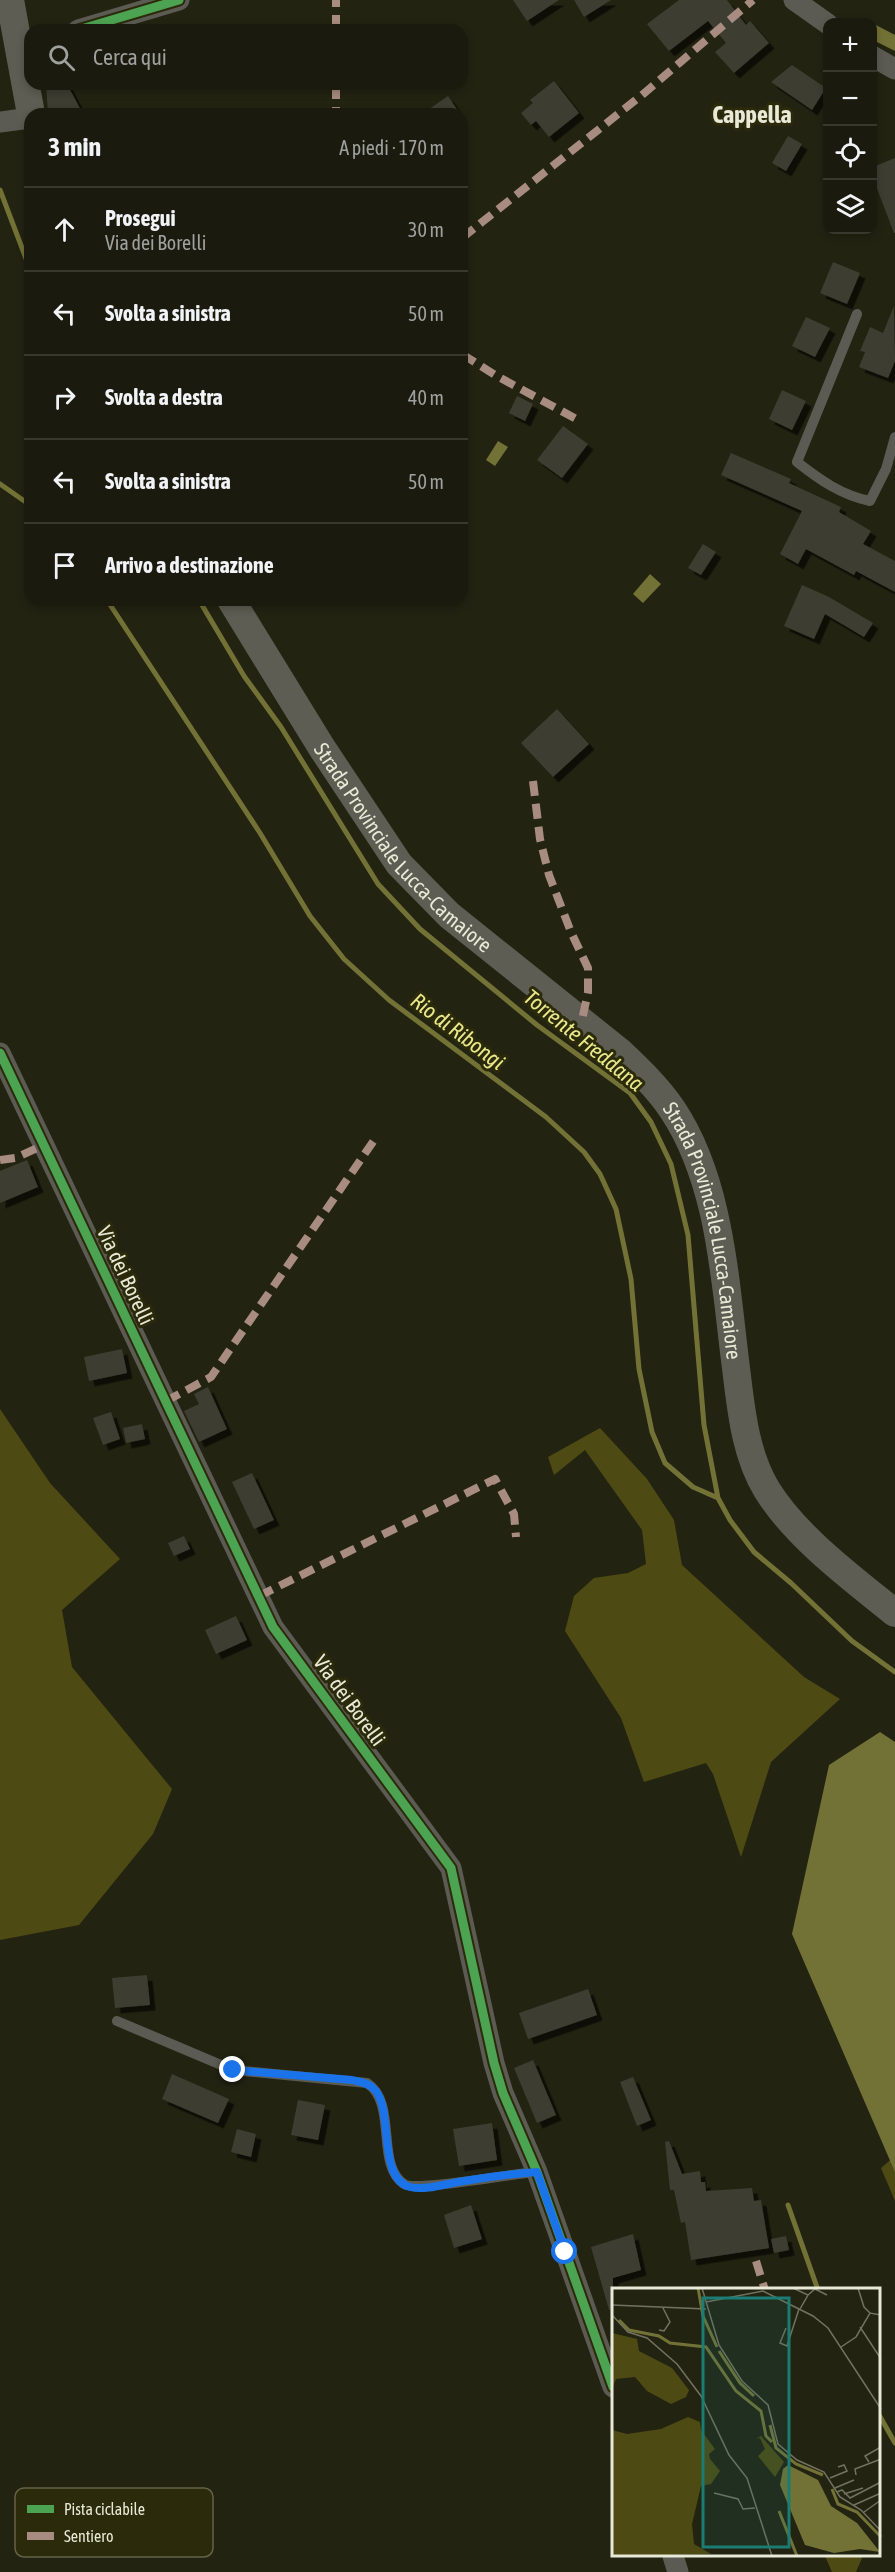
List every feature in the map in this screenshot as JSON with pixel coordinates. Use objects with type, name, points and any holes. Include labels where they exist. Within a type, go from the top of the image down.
[{"type":"main road","points":[[10,0],[24,42]]},
{"type":"main road","points":[[18,119],[24,56]]},
{"type":"main road","name":"Strada Provinciale Lucca-Camaiore","points":[[235,606],[322,748],[399,864],[449,915],[620,1052],[641,1072],[672,1110],[696,1160],[714,1209],[743,1419],[757,1468],[767,1490],[796,1528],[895,1613]]},
{"type":"street","points":[[98,24],[179,0]]},
{"type":"street","points":[[795,0],[823,20]]},
{"type":"street","points":[[877,58],[895,69]]},
{"type":"street","name":"Via dei Borelli","points":[[0,1053],[273,1627],[451,1868],[494,2063],[503,2093],[537,2172],[612,2384]]},
{"type":"street","points":[[673,2557],[678,2572]]},
{"type":"lane","points":[[857,314],[797,462],[821,481],[853,498],[870,501],[886,468],[895,437]]},
{"type":"lane","points":[[117,2021],[233,2070],[366,2083],[375,2089],[381,2100],[394,2172],[402,2183],[410,2187],[428,2187],[508,2174],[537,2172]]},
{"type":"shaded area","points":[[877,26],[895,35],[895,51],[877,42]]},
{"type":"shaded area","points":[[498,441],[508,447],[495,466],[486,460]]},
{"type":"shaded area","points":[[650,574],[661,584],[643,603],[633,594]]},
{"type":"shaded area","points":[[0,1409],[50,1483],[120,1559],[62,1610],[72,1667],[172,1789],[153,1834],[79,1925],[0,1940]]},
{"type":"shaded area","points":[[600,1428],[647,1479],[674,1520],[682,1565],[804,1677],[840,1699],[771,1762],[741,1857],[713,1774],[706,1763],[644,1782],[621,1718],[565,1631],[574,1596],[594,1578],[628,1573],[646,1564],[642,1530],[585,1450],[554,1475],[548,1457]]},
{"type":"shaded area","points":[[880,1732],[895,1742],[895,2172],[792,1934],[829,1765]]},
{"type":"shaded area","points":[[895,2156],[895,2201],[881,2168]]},
{"type":"shaded area","points":[[825,2557],[862,2558],[856,2572],[832,2572]]},
{"type":"building","points":[[513,0],[559,0],[527,21]]},
{"type":"building","points":[[574,0],[611,0],[584,17]]},
{"type":"building","points":[[679,0],[727,0],[746,25],[750,21],[769,43],[734,73],[715,52],[726,43],[708,21],[669,51],[647,24]]},
{"type":"building","points":[[792,65],[823,86],[823,93],[812,110],[771,82]]},
{"type":"building","points":[[554,81],[579,113],[549,137],[536,121],[531,125],[521,113],[533,103],[530,100]]},
{"type":"building","points":[[46,90],[70,90],[80,108],[48,108]]},
{"type":"building","points":[[448,96],[456,108],[431,108]]},
{"type":"building","points":[[788,136],[802,144],[786,171],[772,163]]},
{"type":"building","points":[[895,158],[895,233],[877,188],[877,165]]},
{"type":"building","points":[[833,262],[860,273],[847,304],[820,293]]},
{"type":"building","points":[[894,306],[895,361],[888,378],[859,367],[865,352],[860,351],[870,327],[883,333]]},
{"type":"building","points":[[806,317],[830,328],[815,357],[792,346]]},
{"type":"building","points":[[782,390],[806,401],[792,430],[769,419]]},
{"type":"building","points":[[517,396],[533,404],[525,421],[509,413]]},
{"type":"building","points":[[563,426],[588,444],[562,478],[537,460]]},
{"type":"building","points":[[731,453],[791,479],[789,483],[841,507],[839,512],[871,531],[863,544],[895,561],[895,592],[856,571],[854,575],[806,549],[798,564],[780,554],[802,511],[721,475]]},
{"type":"building","points":[[703,544],[716,552],[701,575],[688,568]]},
{"type":"building","points":[[802,585],[829,597],[873,623],[864,637],[825,614],[814,639],[784,626]]},
{"type":"building","points":[[557,709],[589,744],[553,777],[521,743]]},
{"type":"building","points":[[27,1160],[38,1187],[0,1203],[0,1171]]},
{"type":"building","points":[[122,1349],[127,1373],[89,1381],[84,1357]]},
{"type":"building","points":[[208,1387],[227,1429],[199,1442],[184,1411],[199,1404],[194,1394]]},
{"type":"building","points":[[111,1412],[120,1439],[103,1445],[93,1418]]},
{"type":"building","points":[[142,1424],[145,1439],[126,1443],[123,1428]]},
{"type":"building","points":[[252,1473],[274,1520],[254,1529],[232,1482]]},
{"type":"building","points":[[184,1536],[190,1549],[174,1556],[168,1543]]},
{"type":"building","points":[[236,1616],[247,1640],[216,1654],[205,1630]]},
{"type":"building","points":[[147,1975],[150,2005],[115,2008],[112,1978]]},
{"type":"building","points":[[588,1989],[597,2015],[528,2039],[519,2013]]},
{"type":"building","points":[[533,2060],[556,2115],[537,2123],[514,2068]]},
{"type":"building","points":[[172,2074],[229,2099],[218,2123],[162,2099]]},
{"type":"building","points":[[633,2077],[651,2120],[637,2126],[620,2082]]},
{"type":"building","points":[[298,2100],[325,2105],[318,2140],[291,2135]]},
{"type":"building","points":[[492,2123],[497,2160],[459,2166],[453,2129]]},
{"type":"building","points":[[237,2129],[256,2134],[251,2157],[231,2152]]},
{"type":"building","points":[[669,2141],[682,2174],[700,2171],[701,2182],[705,2182],[706,2191],[752,2188],[754,2201],[761,2200],[769,2248],[691,2260],[685,2222],[681,2223],[674,2190],[670,2190],[665,2142]]},
{"type":"building","points":[[471,2205],[482,2239],[454,2248],[444,2215]]},
{"type":"building","points":[[633,2234],[641,2270],[613,2278],[612,2309],[609,2310],[591,2247]]},
{"type":"building","points":[[786,2236],[789,2250],[774,2253],[771,2239]]},
{"type":"waterway","name":"Torrente Freddana","points":[[0,190],[24,253]]},
{"type":"waterway","name":"Rio di Ribongi","points":[[0,484],[24,501]]},
{"type":"waterway","name":"Rio di Ribongi","points":[[111,606],[260,833],[310,916],[344,959],[389,1000],[546,1117],[584,1152],[600,1174],[616,1209],[631,1279],[639,1369],[652,1432],[665,1463],[693,1487],[718,1498]]},
{"type":"waterway","name":"Torrente Freddana","points":[[203,606],[244,676],[281,727],[378,884],[420,929],[537,1025],[630,1093],[651,1122],[671,1164],[688,1235],[704,1425],[718,1498],[730,1520],[754,1552],[791,1583],[852,1641],[895,1672]]},
{"type":"waterway","points":[[788,2205],[817,2288]]},
{"type":"waterway","points":[[880,2417],[895,2443]]},
{"type":"marked path","points":[[336,0],[336,24]]},
{"type":"marked path","points":[[468,233],[642,95],[753,0]]},
{"type":"marked path","points":[[336,90],[336,108]]},
{"type":"marked path","points":[[468,358],[580,421]]},
{"type":"marked path","points":[[533,781],[540,839],[549,875],[588,968],[588,992],[582,1020]]},
{"type":"marked path","points":[[166,1401],[211,1377],[377,1136]]},
{"type":"marked path","points":[[0,1160],[15,1158],[44,1145]]},
{"type":"marked path","points":[[259,1596],[495,1479],[514,1514],[516,1537]]},
{"type":"marked path","points":[[756,2261],[764,2288]]},
{"type":"cycle path","points":[[98,24],[179,0]]},
{"type":"cycle path","points":[[0,1053],[273,1627],[451,1868],[494,2063],[503,2093],[537,2172],[612,2384]]},
{"type":"district","name":"Cappella","points":[[752,114]]},
{"type":"route","points":[[233,2070],[366,2083],[375,2089],[381,2100],[394,2172],[402,2183],[410,2187],[428,2187],[508,2174],[537,2172],[565,2252]]}]
